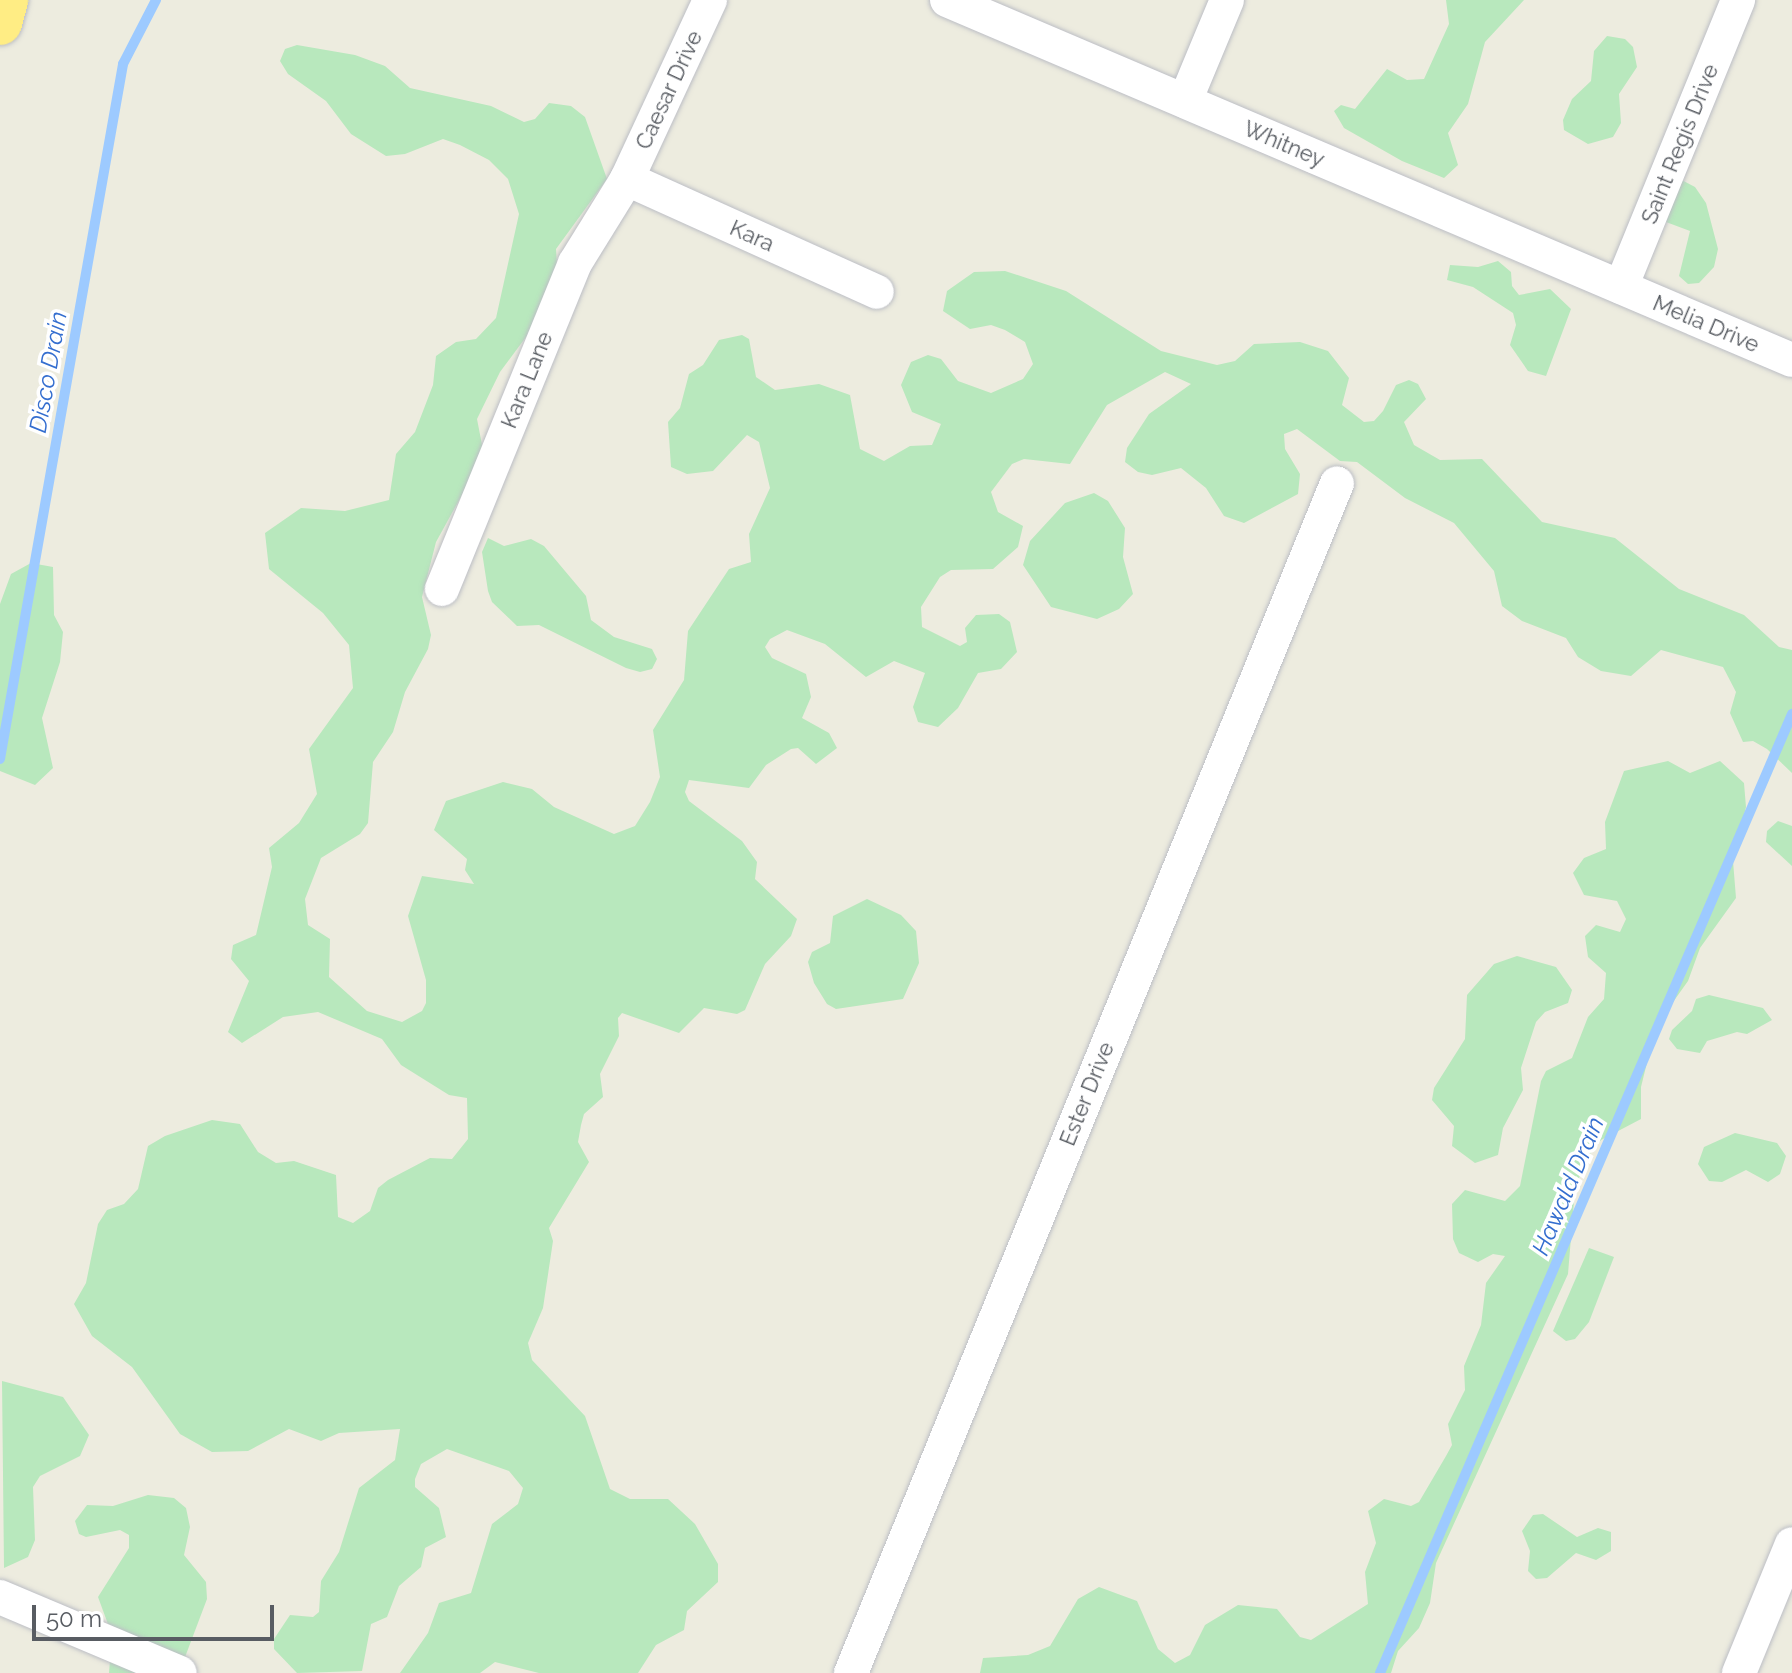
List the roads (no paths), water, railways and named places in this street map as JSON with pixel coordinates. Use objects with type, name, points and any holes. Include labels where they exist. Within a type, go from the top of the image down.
[{"type":"highway","points":[[0,23],[6,0]]},
{"type":"street","name":"Caesar Drive","points":[[627,179],[710,0]]},
{"type":"street","name":"Whitney","points":[[947,0],[1621,287]]},
{"type":"street","points":[[1185,101],[1227,0]]},
{"type":"street","name":"Saint Regis Drive","points":[[1621,287],[1738,0]]},
{"type":"street","name":"Kara","points":[[627,179],[877,292]]},
{"type":"street","name":"Kara Lane","points":[[442,589],[575,263],[627,179]]},
{"type":"street","name":"Melia Drive","points":[[1621,287],[1792,360]]},
{"type":"street","name":"Ester Drive","points":[[851,1673],[1337,483]]},
{"type":"street","points":[[1739,1673],[1792,1544]]},
{"type":"street","points":[[0,1597],[180,1673]]},
{"type":"waterway","name":"Disco Drain","points":[[0,759],[123,64],[156,0]]},
{"type":"waterway","name":"Hawald Drain","points":[[1380,1673],[1792,714]]}]
